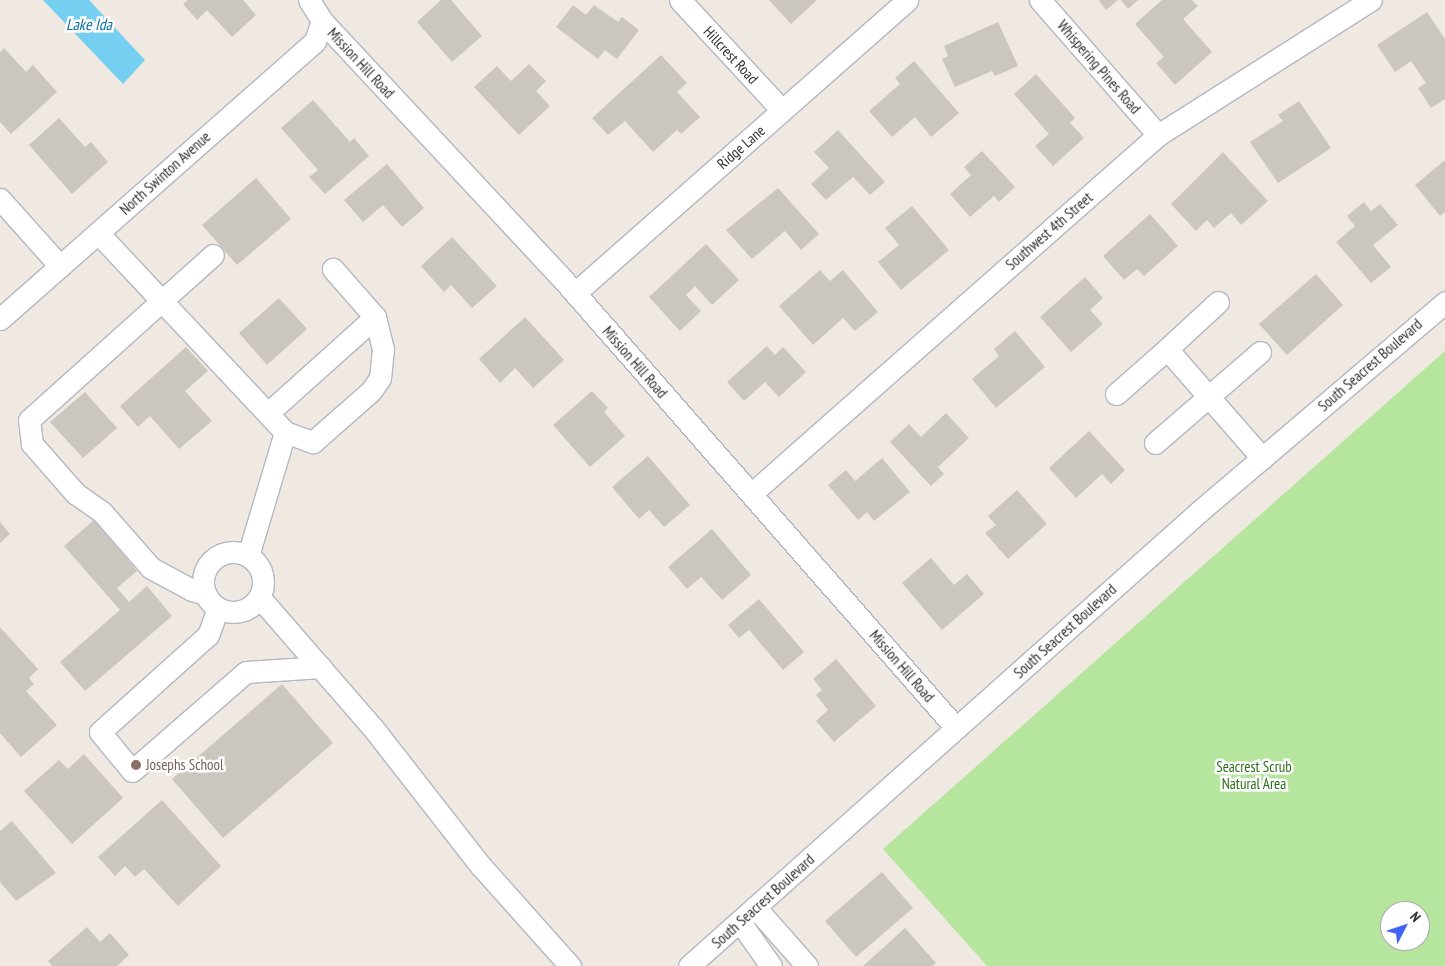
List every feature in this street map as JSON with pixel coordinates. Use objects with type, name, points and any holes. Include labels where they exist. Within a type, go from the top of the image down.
[{"type":"street","name":"Mission Hill Road","points":[[309,0],[322,21],[575,293],[956,728]]},
{"type":"street","name":"Hillcrest Road","points":[[680,0],[782,110]]},
{"type":"street","name":"Ridge Lane","points":[[575,293],[907,0]]},
{"type":"street","name":"Whispering Pines Road","points":[[1040,0],[1158,135]]},
{"type":"street","name":"Southwest 4th Street","points":[[751,494],[1158,135],[1371,0]]},
{"type":"street","name":"North Swinton Avenue","points":[[0,319],[314,41],[322,21]]},
{"type":"street","points":[[0,199],[60,266]]},
{"type":"street","points":[[98,232],[286,432],[313,442],[372,391],[384,364],[375,317],[333,268]]},
{"type":"street","points":[[213,255],[29,420],[32,444],[76,494],[102,512],[151,568],[212,601],[237,612],[246,609],[260,598],[263,578],[261,569],[248,556],[230,552],[213,560],[204,576],[212,601],[208,635],[100,732],[132,771],[246,672],[320,667]]},
{"type":"street","points":[[1116,394],[1218,302]]},
{"type":"street","name":"South Seacrest Boulevard","points":[[690,966],[1262,458],[1445,302]]},
{"type":"street","points":[[268,413],[375,317]]},
{"type":"street","points":[[1167,349],[1262,458]]},
{"type":"street","points":[[1155,443],[1260,352]]},
{"type":"street","points":[[248,556],[286,432]]},
{"type":"street","points":[[260,598],[374,728],[482,866],[570,966]]},
{"type":"street","points":[[755,907],[807,966]]},
{"type":"street","points":[[740,922],[772,966]]},
{"type":"green space","name":"Seacrest Scrub Natural Area","points":[[1445,351],[1445,966],[987,966],[883,849]]},
{"type":"water","name":"Lake Ida","points":[[43,0],[89,0],[145,60],[123,84]]},
{"type":"building","points":[[188,0],[243,0],[256,15],[232,37],[207,10],[197,20],[183,4]]},
{"type":"building","points":[[441,0],[451,0],[482,36],[452,62],[417,22]]},
{"type":"building","points":[[769,0],[817,0],[791,24]]},
{"type":"building","points":[[1100,0],[1118,0],[1106,10],[1099,1]]},
{"type":"building","points":[[1121,0],[1138,0],[1128,9]]},
{"type":"building","points":[[1162,0],[1192,0],[1198,6],[1183,19],[1212,52],[1175,85],[1156,63],[1164,57],[1135,24]]},
{"type":"building","points":[[573,5],[586,15],[594,5],[618,22],[622,17],[639,30],[617,59],[605,50],[598,59],[556,27]]},
{"type":"building","points":[[1427,12],[1445,39],[1445,99],[1431,108],[1418,88],[1426,83],[1411,61],[1395,72],[1377,45]]},
{"type":"building","points":[[998,22],[1018,66],[995,76],[992,71],[955,87],[942,59],[948,56],[944,46]]},
{"type":"building","points":[[4,48],[26,72],[33,65],[57,92],[11,134],[0,122],[0,52]]},
{"type":"building","points":[[661,55],[687,83],[677,92],[700,117],[681,134],[677,130],[653,152],[625,121],[608,135],[592,118]]},
{"type":"building","points":[[914,61],[959,113],[931,137],[915,117],[892,137],[869,111],[900,84],[895,78]]},
{"type":"building","points":[[529,64],[546,81],[536,91],[550,106],[519,135],[474,87],[497,66],[511,81]]},
{"type":"building","points":[[1036,74],[1075,118],[1070,123],[1084,138],[1053,166],[1035,146],[1049,134],[1014,94]]},
{"type":"building","points":[[313,100],[350,142],[354,138],[369,156],[325,194],[309,177],[318,170],[281,128]]},
{"type":"building","points":[[1299,101],[1331,148],[1278,183],[1250,142],[1283,121],[1278,115]]},
{"type":"building","points":[[59,118],[85,147],[91,142],[108,162],[72,194],[29,145]]},
{"type":"building","points":[[838,130],[885,182],[870,195],[853,177],[826,200],[811,184],[829,168],[814,152]]},
{"type":"building","points":[[982,151],[1015,187],[999,202],[994,196],[970,217],[950,194],[971,175],[964,167]]},
{"type":"building","points":[[1223,152],[1268,201],[1241,225],[1231,213],[1214,228],[1207,220],[1196,231],[1171,204]]},
{"type":"building","points":[[1445,160],[1445,212],[1440,216],[1415,185]]},
{"type":"building","points":[[387,164],[424,208],[402,227],[383,205],[363,222],[344,200]]},
{"type":"building","points":[[256,178],[291,219],[237,265],[202,225]]},
{"type":"building","points":[[778,188],[819,234],[801,250],[785,231],[752,259],[726,230]]},
{"type":"building","points":[[1364,202],[1371,211],[1380,204],[1398,225],[1373,245],[1391,267],[1371,283],[1336,242],[1355,226],[1347,216]]},
{"type":"building","points":[[912,206],[949,250],[901,290],[878,262],[899,245],[885,228]]},
{"type":"building","points":[[1150,214],[1178,246],[1144,276],[1137,269],[1124,280],[1103,256]]},
{"type":"building","points":[[452,237],[497,286],[472,308],[451,285],[444,292],[421,266]]},
{"type":"building","points":[[706,244],[739,280],[712,305],[695,286],[686,295],[701,311],[680,331],[649,297]]},
{"type":"building","points":[[820,270],[830,281],[843,270],[878,312],[855,331],[843,318],[813,345],[779,306]]},
{"type":"building","points":[[1316,274],[1343,305],[1287,355],[1259,324]]},
{"type":"building","points":[[1085,277],[1103,298],[1090,310],[1103,324],[1071,352],[1040,317]]},
{"type":"building","points":[[279,298],[307,329],[267,365],[239,333]]},
{"type":"building","points":[[525,317],[564,360],[533,388],[515,368],[500,383],[479,359]]},
{"type":"building","points":[[1015,331],[1045,367],[996,408],[972,379],[999,356],[994,349]]},
{"type":"building","points":[[767,346],[775,355],[783,347],[806,372],[779,397],[765,382],[744,401],[727,382]]},
{"type":"building","points":[[186,347],[208,371],[185,391],[212,421],[179,449],[150,416],[138,427],[120,406]]},
{"type":"building","points":[[592,391],[608,408],[604,412],[625,436],[590,467],[553,425]]},
{"type":"building","points":[[85,392],[117,428],[83,458],[50,422]]},
{"type":"building","points":[[946,413],[969,438],[938,467],[944,474],[931,486],[890,442],[909,424],[921,437]]},
{"type":"building","points":[[1089,431],[1125,470],[1111,484],[1102,474],[1076,498],[1049,468]]},
{"type":"building","points":[[648,456],[690,505],[664,527],[649,510],[639,519],[612,487]]},
{"type":"building","points":[[882,458],[910,492],[874,521],[867,512],[858,520],[828,485],[846,470],[855,481]]},
{"type":"building","points":[[1017,490],[1047,524],[1008,559],[985,533],[996,525],[988,516]]},
{"type":"building","points":[[94,520],[137,571],[117,588],[129,602],[147,586],[172,616],[85,691],[60,662],[120,610],[64,546]]},
{"type":"building","points":[[0,522],[10,534],[0,543]]},
{"type":"building","points":[[712,529],[751,575],[722,600],[701,577],[687,589],[668,567]]},
{"type":"building","points":[[931,558],[954,585],[967,574],[984,594],[942,630],[902,583]]},
{"type":"building","points":[[759,599],[804,652],[783,670],[749,630],[739,638],[728,625]]},
{"type":"building","points":[[0,627],[38,669],[29,678],[34,684],[26,691],[57,725],[21,757],[0,733]]},
{"type":"building","points":[[836,659],[876,706],[834,742],[816,721],[828,710],[816,695],[822,690],[813,679]]},
{"type":"building","points":[[282,684],[333,743],[223,838],[172,779]]},
{"type":"building","points":[[84,754],[123,798],[72,844],[24,791],[59,760],[68,769]]},
{"type":"building","points":[[162,800],[221,866],[178,906],[144,869],[135,877],[125,866],[115,876],[98,857]]},
{"type":"building","points":[[12,821],[56,873],[16,901],[0,882],[0,831]]},
{"type":"building","points":[[882,872],[913,908],[856,957],[825,921]]},
{"type":"building","points":[[87,927],[100,942],[110,933],[129,955],[117,966],[52,966],[48,961]]},
{"type":"building","points":[[905,928],[936,963],[932,966],[863,966]]},
{"type":"place","name":"Josephs School","points":[[136,765]]}]
